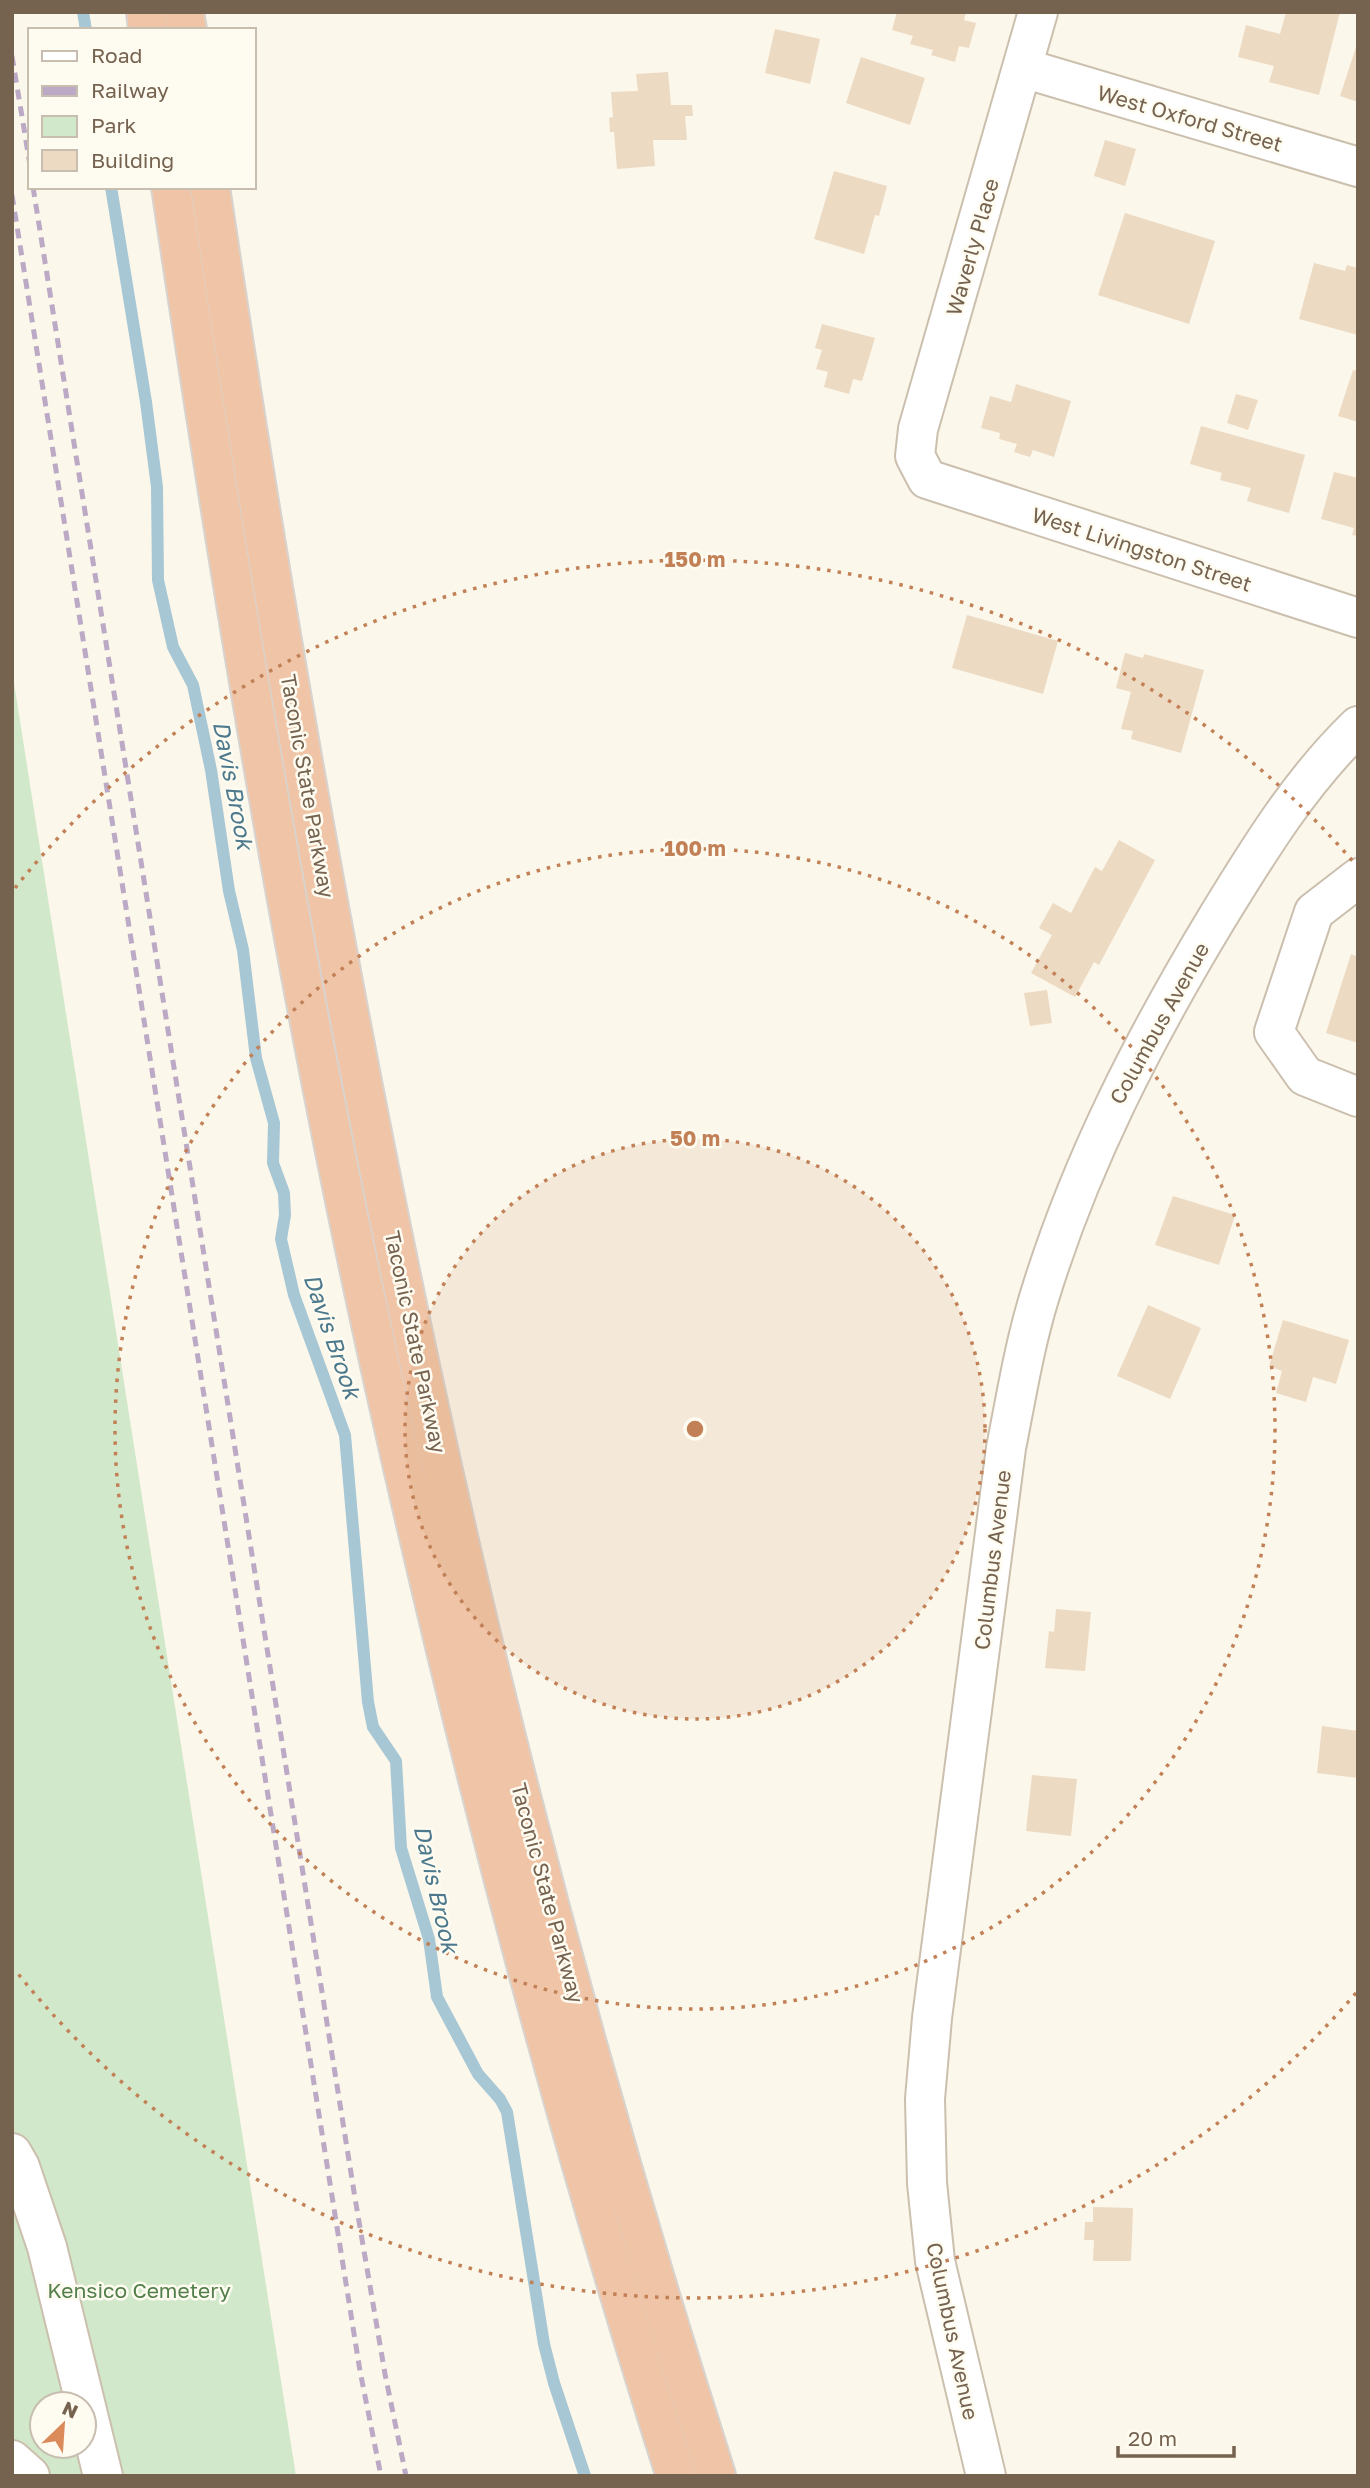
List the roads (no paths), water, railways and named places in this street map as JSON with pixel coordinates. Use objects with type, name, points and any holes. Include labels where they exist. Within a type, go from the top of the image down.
[{"type":"highway","name":"Taconic State Parkway","points":[[171,189],[278,845],[327,1107],[384,1382],[447,1656],[534,1992],[592,2201],[676,2476]]},
{"type":"highway","name":"Taconic State Parkway","points":[[210,189],[311,807],[365,1098],[422,1374],[485,1649],[554,1920],[629,2191],[716,2476]]},
{"type":"street","name":"Waverly Place","points":[[927,479],[915,456],[918,429],[1038,12]]},
{"type":"street","name":"West Oxford Street","points":[[1023,68],[1358,167]]},
{"type":"street","name":"West Livingston Street","points":[[927,479],[1358,618]]},
{"type":"street","name":"Columbus Avenue","points":[[986,2476],[935,2261],[927,2183],[925,2099],[940,1950],[1006,1448],[1020,1376],[1038,1300],[1062,1227],[1091,1153],[1123,1086],[1163,1010],[1249,865],[1298,793],[1358,726]]},
{"type":"street","points":[[1358,878],[1314,912],[1274,1032],[1305,1076],[1358,1097]]},
{"type":"street","points":[[12,2153],[20,2167],[47,2246],[103,2476]]},
{"type":"street","points":[[12,2460],[30,2476]]},
{"type":"waterway","name":"Davis Brook","points":[[83,12],[86,28]]},
{"type":"waterway","name":"Davis Brook","points":[[111,189],[157,487],[158,580],[173,647],[193,685],[211,770],[229,891],[243,950],[256,1058],[274,1123],[273,1163],[284,1193],[285,1215],[281,1239],[294,1295],[345,1435],[368,1702],[373,1727],[396,1761],[401,1848],[429,1939],[437,1997],[478,2074],[500,2099],[507,2112],[544,2344],[585,2476]]},
{"type":"railway","points":[[12,56],[28,153]]},
{"type":"railway","points":[[33,189],[355,2198],[385,2374],[406,2476]]},
{"type":"railway","points":[[12,195],[360,2371],[381,2476]]},
{"type":"park label","name":"Kensico Cemetery","points":[[139,2290]]}]
